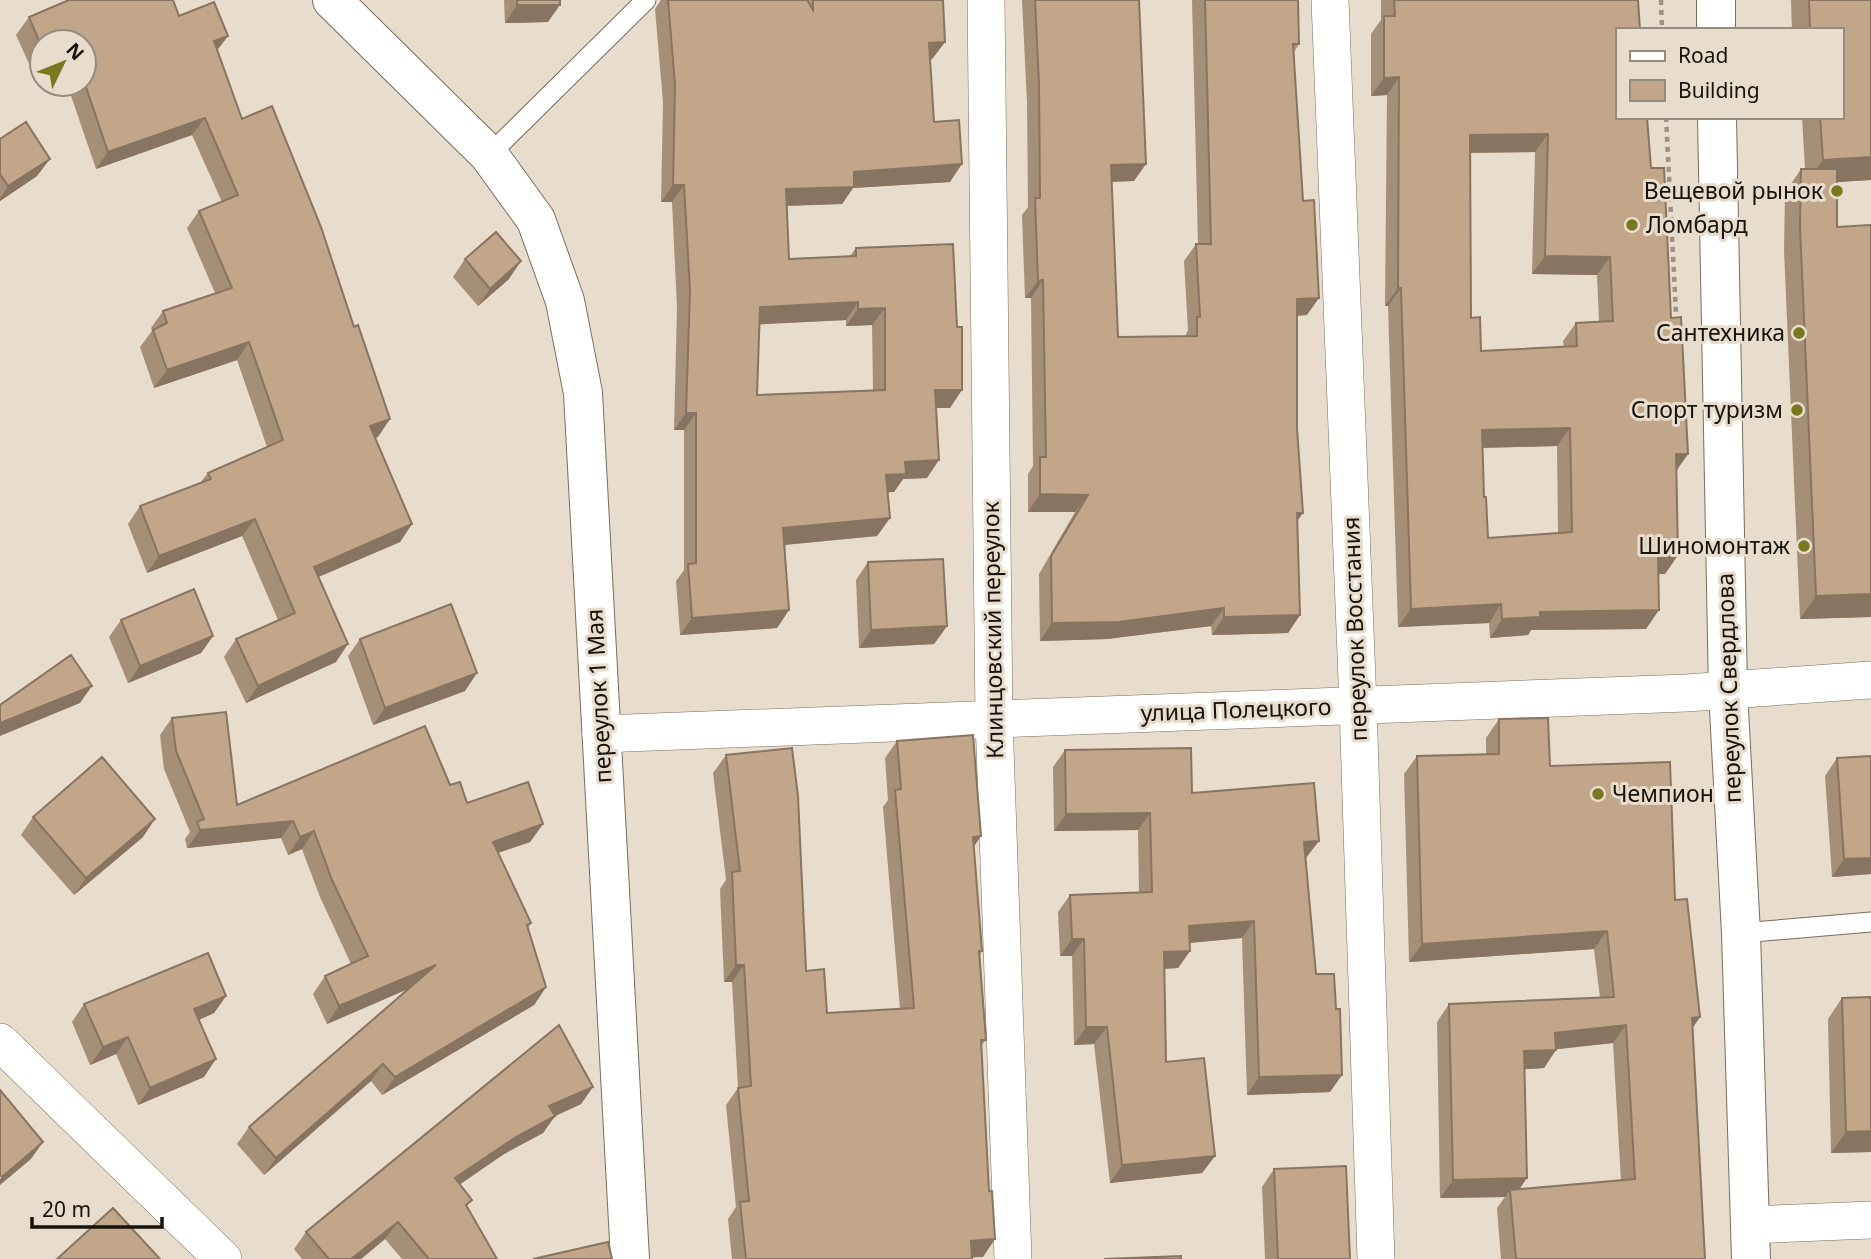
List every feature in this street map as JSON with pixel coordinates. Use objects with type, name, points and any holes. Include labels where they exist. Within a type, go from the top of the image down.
[{"type":"street","name":"переулок 1 Мая","points":[[332,0],[489,155],[536,220],[565,301],[583,393],[630,1259]]},
{"type":"street","name":"Клинцовский переулок","points":[[986,0],[994,719],[1013,1259]]},
{"type":"street","name":"переулок Восстания","points":[[1330,0],[1358,705],[1376,1259]]},
{"type":"street","points":[[1716,0],[1716,28]]},
{"type":"street","name":"переулок Свердлова","points":[[1717,119],[1728,691],[1741,933],[1751,1242]]},
{"type":"street","name":"улица Полецкого","points":[[601,734],[1728,691],[1871,680]]},
{"type":"street","points":[[0,1042],[223,1259]]},
{"type":"street","points":[[1751,1242],[1871,1220]]},
{"type":"lane","points":[[489,155],[646,0]]},
{"type":"lane","points":[[1741,933],[1871,922]]},
{"type":"path","points":[[1661,0],[1662,28]]},
{"type":"building","points":[[69,0],[173,0],[179,16],[214,2],[228,36],[214,41],[242,119],[272,106],[321,227],[354,327],[358,325],[390,419],[370,426],[412,524],[314,567],[348,644],[258,686],[236,639],[295,613],[255,519],[159,556],[140,506],[211,479],[208,473],[283,440],[249,342],[167,370],[153,330],[167,323],[163,311],[232,288],[199,211],[238,195],[205,118],[108,152],[90,98],[98,98],[98,28],[34,28],[29,17]]},
{"type":"building","points":[[517,0],[560,0],[560,5],[517,5]]},
{"type":"building","points":[[668,0],[807,0],[813,10],[813,0],[943,0],[945,42],[929,43],[934,122],[959,120],[962,164],[854,172],[854,187],[786,189],[789,259],[856,256],[856,248],[953,244],[957,327],[962,327],[962,390],[935,390],[939,460],[905,462],[906,474],[886,475],[890,518],[783,528],[789,610],[692,618],[688,564],[696,563],[696,413],[686,413],[690,290],[684,185],[673,185],[675,85]],"holes":[[[858,302],[858,309],[885,308],[885,390],[757,395],[760,307]]]},
{"type":"building","points":[[1035,0],[1139,0],[1146,164],[1111,165],[1118,337],[1197,336],[1197,317],[1200,317],[1196,244],[1211,244],[1205,0],[1298,0],[1299,44],[1293,44],[1303,201],[1314,200],[1319,298],[1297,299],[1297,428],[1303,513],[1297,513],[1300,615],[1224,617],[1224,608],[1119,622],[1052,623],[1051,556],[1088,495],[1040,494],[1040,457],[1046,457],[1043,280],[1038,281],[1035,198],[1040,198]]},
{"type":"building","points":[[1394,0],[1638,0],[1640,28],[1616,28],[1616,119],[1647,119],[1651,168],[1664,168],[1671,318],[1681,317],[1688,454],[1676,454],[1678,555],[1658,555],[1659,610],[1540,612],[1540,617],[1502,619],[1501,604],[1411,609],[1401,288],[1398,288],[1399,77],[1384,78],[1384,16],[1395,16]],"holes":[[[1548,134],[1545,256],[1610,257],[1613,321],[1576,323],[1577,346],[1481,351],[1480,317],[1471,318],[1470,135]],[[1570,428],[1572,532],[1488,538],[1482,430]]]},
{"type":"building","points":[[1809,0],[1871,0],[1871,157],[1823,160],[1820,119],[1843,119],[1843,28],[1810,28]]},
{"type":"building","points":[[26,122],[50,159],[8,186],[0,174],[0,139]]},
{"type":"building","points":[[1801,169],[1837,169],[1837,227],[1871,225],[1871,594],[1816,596],[1800,226]]},
{"type":"building","points":[[496,232],[521,261],[490,289],[465,259]]},
{"type":"building","points":[[943,559],[947,626],[871,630],[868,562]]},
{"type":"building","points":[[194,589],[213,636],[140,666],[121,620]]},
{"type":"building","points":[[451,604],[477,673],[385,708],[360,639]]},
{"type":"building","points":[[71,655],[92,686],[0,723],[0,705]]},
{"type":"building","points":[[226,712],[237,805],[425,726],[450,785],[460,782],[467,803],[528,782],[543,824],[493,842],[531,923],[527,925],[546,987],[395,1077],[383,1064],[276,1158],[249,1127],[436,965],[339,1006],[325,976],[368,956],[332,880],[314,831],[300,837],[293,821],[200,830],[197,822],[204,819],[176,751],[172,718]]},
{"type":"building","points":[[1548,718],[1550,766],[1670,762],[1675,900],[1687,899],[1700,1017],[1692,1018],[1705,1259],[1516,1259],[1510,1190],[1635,1179],[1626,1025],[1555,1033],[1556,1050],[1524,1051],[1527,1178],[1453,1180],[1449,1004],[1614,997],[1607,931],[1422,944],[1417,756],[1499,754],[1499,719]]},
{"type":"building","points":[[973,735],[981,836],[973,837],[986,1040],[981,1040],[989,1191],[992,1191],[995,1239],[971,1241],[972,1259],[746,1259],[740,1202],[749,1201],[738,1088],[751,1086],[744,965],[736,965],[732,872],[740,871],[726,755],[792,748],[798,796],[806,971],[824,969],[827,1013],[914,1008],[895,790],[901,789],[897,741]]},
{"type":"building","points":[[1191,748],[1192,793],[1314,783],[1319,841],[1304,842],[1316,974],[1334,974],[1336,1009],[1340,1009],[1342,1075],[1259,1077],[1254,921],[1189,926],[1190,951],[1164,952],[1166,1062],[1204,1058],[1215,1156],[1122,1165],[1107,1027],[1086,1027],[1084,939],[1072,939],[1070,895],[1152,892],[1150,813],[1066,814],[1065,750]]},
{"type":"building","points":[[1871,756],[1871,858],[1844,859],[1837,758]]},
{"type":"building","points":[[102,757],[155,819],[86,878],[33,817]]},
{"type":"building","points":[[208,953],[226,996],[194,1009],[216,1059],[150,1088],[128,1037],[103,1047],[84,1004]]},
{"type":"building","points":[[1871,997],[1871,1131],[1846,1132],[1842,998]]},
{"type":"building","points":[[559,1025],[593,1087],[549,1106],[555,1116],[516,1137],[455,1178],[472,1200],[466,1205],[497,1259],[429,1259],[398,1222],[351,1259],[329,1259],[306,1232]]},
{"type":"building","points":[[0,1090],[43,1142],[2,1177],[0,1175]]},
{"type":"building","points":[[1346,1166],[1350,1259],[1278,1259],[1274,1169]]},
{"type":"building","points":[[113,1208],[160,1259],[57,1259]]},
{"type":"building","points":[[608,1242],[612,1259],[533,1259]]},
{"type":"building","points":[[1181,1256],[1181,1259],[1104,1259]]},
{"type":"place","name":"Вещевой рынок","points":[[1837,191]]},
{"type":"place","name":"Ломбард","points":[[1632,225]]},
{"type":"place","name":"Сантехника","points":[[1799,333]]},
{"type":"place","name":"Спорт туризм","points":[[1797,410]]},
{"type":"place","name":"Шиномонтаж","points":[[1804,546]]},
{"type":"place","name":"Чемпион","points":[[1598,794]]}]
